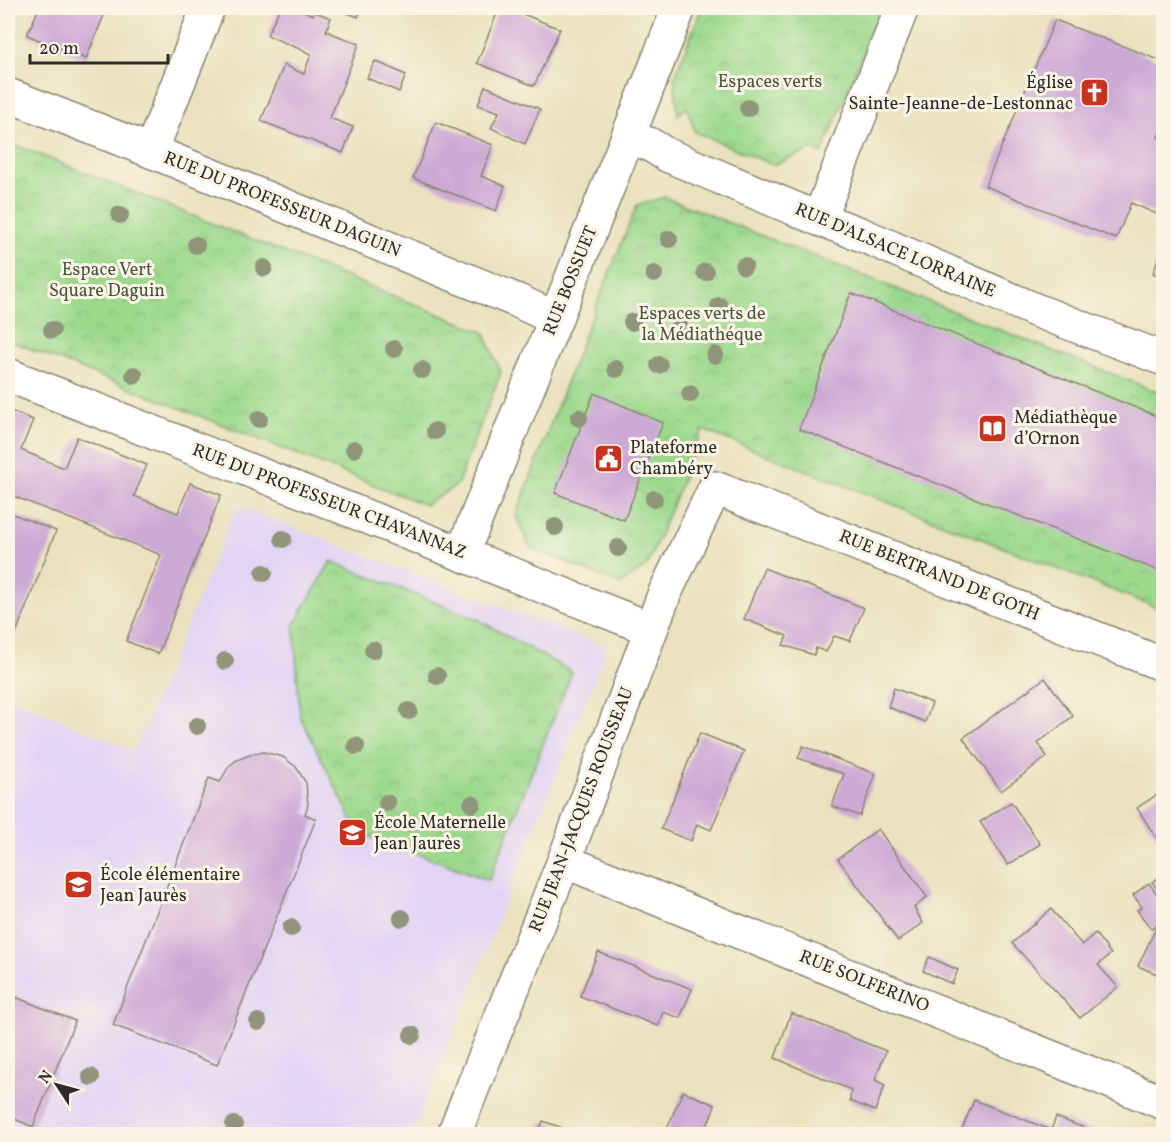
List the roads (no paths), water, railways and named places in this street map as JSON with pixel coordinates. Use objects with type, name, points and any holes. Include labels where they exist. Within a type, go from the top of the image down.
[{"type":"street","points":[[152,151],[208,8]]},
{"type":"street","name":"RUE BOSSUET","points":[[462,554],[679,8]]},
{"type":"street","points":[[819,219],[902,8]]},
{"type":"street","name":"RUE DU PROFESSEUR DAGUIN","points":[[8,95],[152,151],[518,301],[555,319]]},
{"type":"street","name":"RUE D'ALSACE LORRAINE","points":[[629,138],[649,144],[667,155],[860,234],[1035,310],[1164,359]]},
{"type":"street","name":"RUE DU PROFESSEUR CHAVANNAZ","points":[[8,375],[651,629]]},
{"type":"street","name":"RUE JEAN-JACQUES ROUSSEAU","points":[[454,1134],[564,861],[664,595],[715,488]]},
{"type":"street","name":"RUE BERTRAND DE GOTH","points":[[715,488],[1164,665]]},
{"type":"street","name":"RUE SOLFERINO","points":[[564,861],[1164,1103]]},
{"type":"place","name":"Église Sainte-Jeanne-de-Lestonnac","points":[[1094,93]]},
{"type":"place","name":"Médiathèque d’Ornon","points":[[993,428]]},
{"type":"place","name":"Plateforme Chambéry","points":[[609,458]]},
{"type":"place","name":"École Maternelle Jean Jaurès","points":[[353,833]]},
{"type":"place","name":"École élémentaire Jean Jaurès","points":[[79,885]]},
{"type":"park label","name":"Espaces verts","points":[[770,82]]},
{"type":"park label","name":"Espace Vert Square Daguin","points":[[107,280]]},
{"type":"park label","name":"Espaces verts de la Médiathéque","points":[[702,324]]}]
